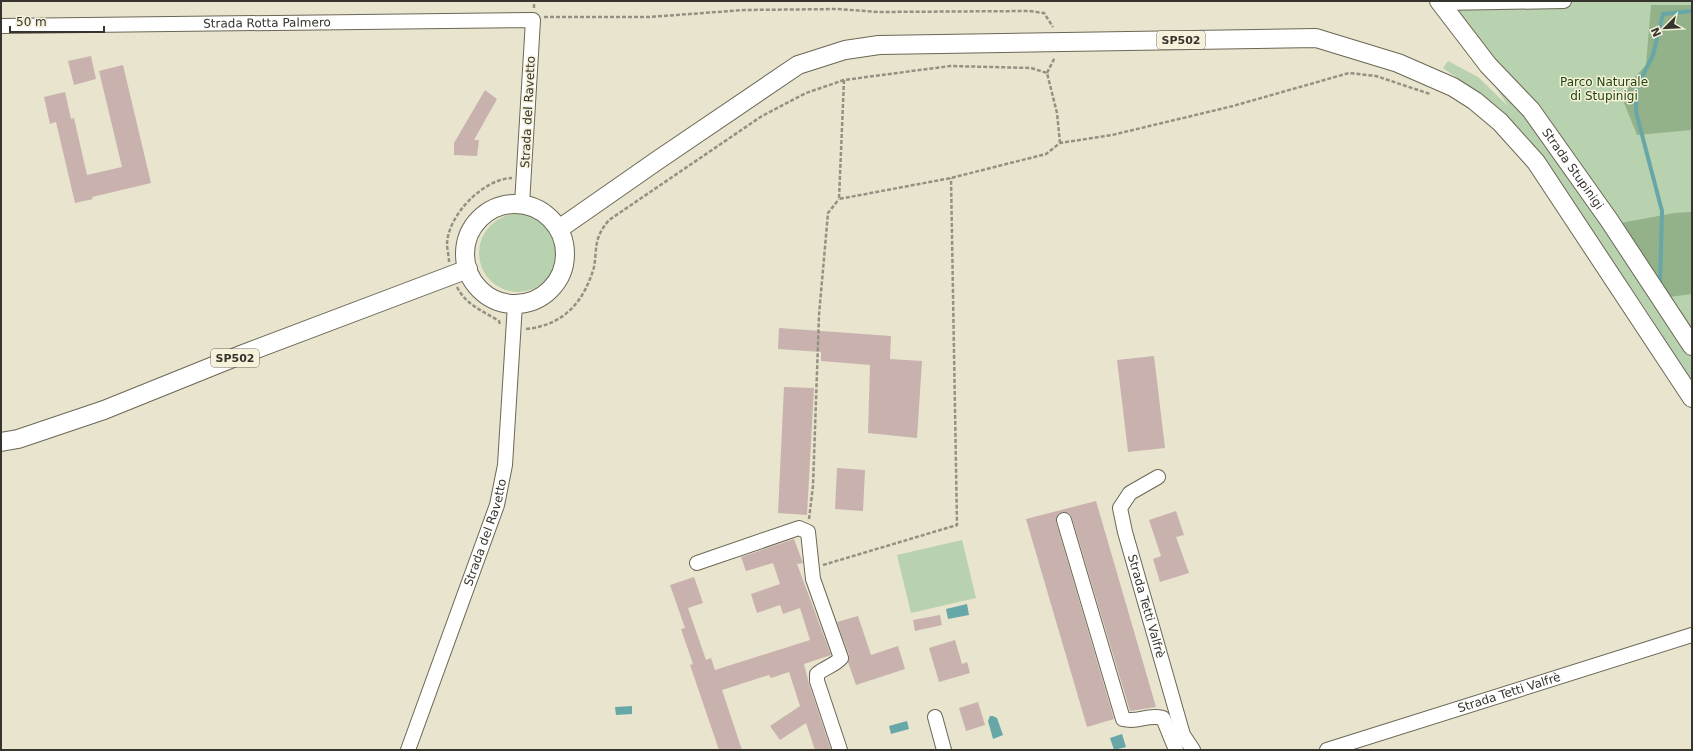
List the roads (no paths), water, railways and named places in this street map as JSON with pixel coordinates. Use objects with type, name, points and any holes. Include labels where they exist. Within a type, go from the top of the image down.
[{"type":"main road","name":"Strada Stupinigi","points":[[1439,2],[1488,65],[1531,110],[1609,220],[1692,346]]},
{"type":"main road","name":"SP502","points":[[559,229],[798,65],[845,50],[879,45],[1316,38],[1398,63],[1453,87],[1475,101],[1500,122],[1536,162],[1692,398]]},
{"type":"main road","points":[[522,204],[543,212],[559,229],[563,239],[565,256],[562,272],[557,282],[541,298],[531,302],[515,304],[498,301],[488,296],[460,273],[466,253],[468,236],[481,218],[500,206],[522,204]]},
{"type":"main road","name":"SP502","points":[[1,442],[18,439],[104,410],[243,354],[460,273]]},
{"type":"street","name":"Strada Stupinigi","points":[[1439,2],[1564,1]]},
{"type":"street","name":"Strada Rotta Palmero","points":[[1,26],[537,19]]},
{"type":"street","name":"Strada del Ravetto","points":[[522,204],[537,19]]},
{"type":"street","name":"Strada del Ravetto","points":[[408,750],[497,505],[505,465],[508,331],[515,304]]},
{"type":"street","name":"Strada Tetti Valfrè","points":[[1158,477],[1130,493],[1120,508],[1127,539],[1183,735],[1193,750]]},
{"type":"street","points":[[1064,520],[1123,719],[1131,721],[1153,716],[1163,718],[1176,750]]},
{"type":"street","points":[[697,563],[799,528],[808,532],[812,579],[841,658],[838,662],[824,668],[817,674],[817,681],[840,750]]},
{"type":"street","name":"Strada Tetti Valfrè","points":[[1327,750],[1692,635]]},
{"type":"street","points":[[935,717],[944,750]]},
{"type":"water","points":[[967,604],[969,615],[948,619],[946,609]]},
{"type":"water","points":[[632,706],[632,714],[616,715],[615,707]]},
{"type":"water","points":[[990,716],[997,718],[1003,735],[993,739],[988,721]]},
{"type":"water","points":[[907,721],[909,729],[891,734],[889,726]]},
{"type":"water","points":[[1122,734],[1126,747],[1114,750],[1110,738]]},
{"type":"waterway","points":[[1660,287],[1662,211],[1636,112],[1637,87],[1653,55],[1663,14],[1692,11]]},
{"type":"park label","name":"Parco Naturale di Stupinigi","points":[[1604,89]]}]
